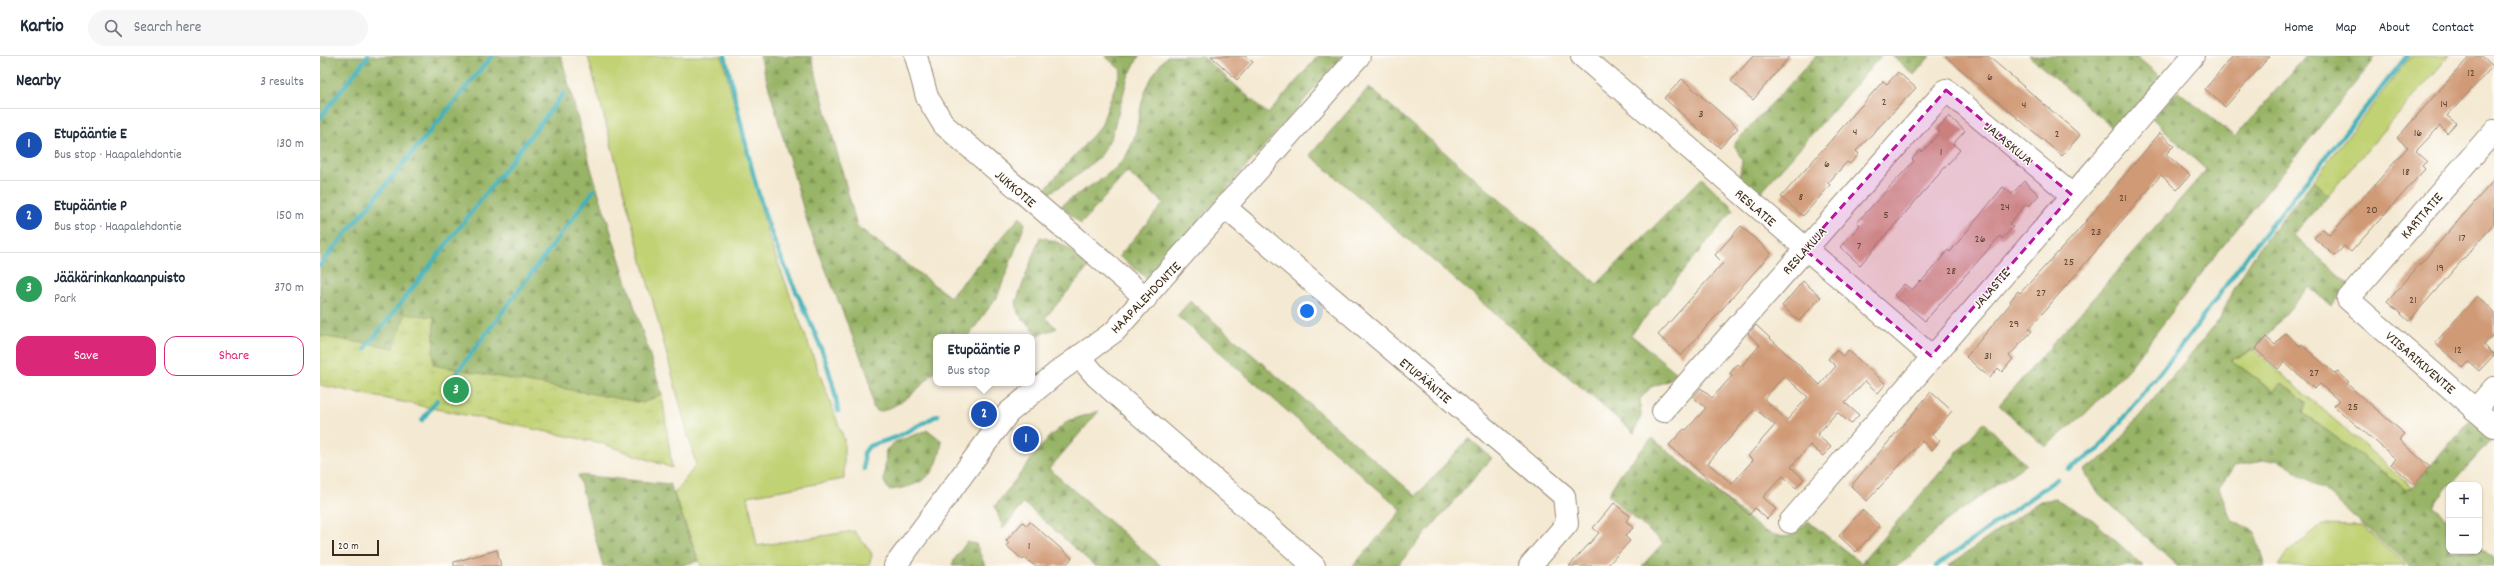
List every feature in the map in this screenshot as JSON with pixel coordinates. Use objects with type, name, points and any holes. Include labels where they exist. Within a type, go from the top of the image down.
[{"type":"street","name":"JUKKOTIE","points":[[916,56],[927,97],[944,126],[1146,298]]},
{"type":"street","name":"HAAPALEHDONTIE","points":[[895,566],[1008,413],[1079,356],[1115,331],[1226,208],[1359,56]]},
{"type":"street","name":"RESLATIE","points":[[1582,56],[1804,249],[1931,356]]},
{"type":"street","name":"JALASTIE","points":[[1790,522],[1931,356],[2193,56]]},
{"type":"street","name":"RESLAKUJA","points":[[1662,411],[1946,90]]},
{"type":"street","name":"JALASKUJA","points":[[1946,90],[2072,195]]},
{"type":"street","name":"KARTTATIE","points":[[2348,299],[2494,131]]},
{"type":"street","name":"ETUPÄÄNTIE","points":[[1226,208],[1564,496],[1567,524],[1530,566]]},
{"type":"street","name":"VIISARIKIVENTIE","points":[[2348,299],[2494,426]]},
{"type":"street","points":[[1079,356],[1096,376],[1125,402],[1314,566]]},
{"type":"street","points":[[2476,410],[2494,388]]},
{"type":"highlighted area","points":[[1946,90],[2072,195],[1931,356],[1804,249]]},
{"type":"green space","points":[[320,56],[561,56],[592,172],[662,394],[643,403],[433,365],[434,317],[394,348],[320,336]]},
{"type":"green space","points":[[588,56],[722,56],[769,239],[844,439],[844,479],[748,496],[757,546],[854,531],[871,552],[872,556],[868,566],[701,566],[674,494],[696,465]]},
{"type":"green space","points":[[760,56],[811,56],[857,226],[950,297],[1020,217],[1025,224],[998,295],[970,334],[933,334],[933,374],[903,401],[879,412],[873,407],[869,378],[808,225]]},
{"type":"green space","points":[[1105,56],[1139,56],[1128,77],[1112,135],[1102,154],[1081,173],[1048,194],[1043,191],[1101,126],[1121,70]]},
{"type":"green space","points":[[1167,56],[1202,56],[1268,114],[1318,56],[1343,56],[1148,279],[1119,256],[1164,203],[1127,172],[1081,224],[1061,206],[1114,169],[1127,154],[1131,147],[1148,84]]},
{"type":"green space","points":[[1816,56],[1881,56],[1758,195],[1739,180],[1742,160],[1734,144]]},
{"type":"green space","points":[[1892,56],[1930,56],[1914,75]]},
{"type":"green space","points":[[2029,56],[2136,56],[2162,78],[2114,129]]},
{"type":"green space","points":[[2306,56],[2377,56],[2214,257],[2130,367],[2086,413],[2045,447],[1999,405],[2206,170],[2152,118],[2178,91],[2235,137]]},
{"type":"green space","points":[[2411,56],[2449,56],[2328,195],[2313,181]]},
{"type":"green space","points":[[1369,87],[1597,284],[1702,178],[1734,209],[1631,335],[1677,373],[1668,381],[1651,387],[1640,399],[1641,416],[1634,433],[1310,155]]},
{"type":"green space","points":[[2313,181],[2328,195],[2293,235],[2349,284],[2331,306],[2309,287],[2254,350],[2231,360],[2273,391],[2282,383],[2306,402],[2303,413],[2406,489],[2412,487],[2471,419],[2493,438],[2454,482],[2446,482],[2446,489],[2433,506],[2446,517],[2446,554],[2482,554],[2482,549],[2494,559],[2494,566],[2410,566],[2323,489],[2277,459],[2234,466],[2219,488],[2231,519],[2254,531],[2265,566],[2177,566],[2095,490],[2084,470],[2107,455],[2219,320],[2236,285],[2259,248]]},
{"type":"green space","points":[[1040,237],[1062,244],[1072,251],[1088,268],[1045,318],[1057,328],[1039,335],[1018,314],[1016,302]]},
{"type":"green space","points":[[1190,301],[1416,496],[1469,438],[1492,458],[1397,566],[1353,566],[1402,510],[1177,316]]},
{"type":"green space","points":[[405,314],[434,317],[433,365],[643,403],[662,394],[672,468],[601,443],[320,385],[320,336],[394,348]]},
{"type":"green space","points":[[2254,350],[2412,487],[2406,489],[2303,413],[2306,402],[2282,383],[2274,391],[2231,360]]},
{"type":"green space","points":[[1099,411],[1049,469],[1161,566],[1095,566],[1024,503],[1003,529],[995,506],[1048,438],[1068,421]]},
{"type":"green space","points":[[1984,422],[2026,464],[1946,521],[1910,557],[1897,566],[1642,566],[1663,543],[1608,495],[1621,473],[1652,438],[1762,530],[1783,537],[1797,532],[1808,521],[1861,563]]},
{"type":"green space","points":[[928,430],[942,441],[937,463],[932,471],[920,482],[911,486],[889,490],[884,482],[886,450],[895,442]]},
{"type":"green space","points":[[578,475],[670,484],[698,561],[679,566],[603,566]]},
{"type":"green space","points":[[2056,499],[2093,520],[2143,566],[1948,566],[2040,501]]},
{"type":"green space","points":[[2321,525],[2362,526],[2407,566],[2278,566],[2286,554]]},
{"type":"green space","points":[[967,542],[976,544],[985,566],[952,566],[954,560]]},
{"type":"building","points":[[1211,56],[1245,56],[1253,62],[1237,80]]},
{"type":"building","points":[[1753,56],[1790,56],[1753,100],[1731,81]]},
{"type":"building","points":[[1945,56],[1988,56],[2080,135],[2062,156]]},
{"type":"building","points":[[2233,56],[2270,56],[2225,107],[2205,89]]},
{"type":"building","points":[[2470,56],[2482,56],[2493,66],[2447,116],[2456,123],[2447,133],[2440,126],[2416,151],[2427,161],[2422,166],[2425,169],[2351,252],[2344,246],[2335,256],[2314,238],[2323,229],[2330,235],[2408,147],[2397,138]]},
{"type":"building","points":[[1898,72],[1916,88],[1856,151],[1859,154],[1850,164],[1847,162],[1828,183],[1830,185],[1803,216],[1781,197],[1883,81],[1887,84]]},
{"type":"building","points":[[1682,79],[1738,128],[1720,148],[1664,98]]},
{"type":"building","points":[[1949,116],[1965,131],[1953,144],[1960,150],[1860,265],[1840,247],[1860,225],[1857,222],[1914,161],[1912,159],[1921,150],[1922,152],[1940,132],[1937,129]]},
{"type":"building","points":[[2160,133],[2174,146],[2166,154],[2190,175],[2177,190],[2161,175],[2029,329],[2032,331],[2009,356],[2013,359],[2002,372],[1998,368],[1990,378],[1966,357],[2011,303],[2010,301],[2018,291],[2020,293],[2076,233]]},
{"type":"building","points":[[2494,180],[2494,224],[2409,321],[2387,302]]},
{"type":"building","points":[[2024,181],[2039,195],[2029,206],[2026,204],[2009,224],[2013,227],[2002,239],[2000,236],[1925,321],[1894,295],[1904,284],[1912,290],[1920,281],[1921,282],[1948,250],[1950,252],[2003,187],[2012,194]]},
{"type":"building","points":[[1741,226],[1771,253],[1681,356],[1658,335],[1723,263],[1715,255]]},
{"type":"building","points":[[1803,281],[1821,297],[1799,321],[1782,306]]},
{"type":"building","points":[[2477,296],[2494,311],[2494,334],[2484,345],[2494,355],[2479,371],[2469,362],[2463,368],[2435,343]]},
{"type":"building","points":[[1756,325],[1820,385],[1836,366],[1828,359],[1836,350],[1843,356],[1848,350],[1886,384],[1878,393],[1865,381],[1845,403],[1859,415],[1851,424],[1837,412],[1817,435],[1831,447],[1823,456],[1810,445],[1791,467],[1804,479],[1796,488],[1783,476],[1763,497],[1776,509],[1767,519],[1755,508],[1749,515],[1669,445],[1684,429],[1686,430],[1706,408],[1693,397],[1701,388],[1712,398],[1732,376],[1730,373],[1738,364],[1741,367],[1760,345],[1748,334]],"holes":[[[1784,376],[1808,397],[1787,420],[1764,399]],[[1755,409],[1775,425],[1748,456],[1753,460],[1732,484],[1708,463]]]},
{"type":"building","points":[[2285,333],[2301,347],[2302,345],[2335,374],[2337,371],[2349,382],[2347,384],[2405,434],[2399,440],[2430,467],[2414,484],[2391,464],[2396,459],[2334,406],[2339,401],[2320,384],[2314,389],[2284,362],[2278,369],[2255,349],[2266,337],[2275,345]]},
{"type":"building","points":[[1931,392],[1952,411],[1932,434],[1940,441],[1932,450],[1922,441],[1867,501],[1851,486]]},
{"type":"building","points":[[1614,503],[1630,516],[1626,521],[1633,528],[1625,536],[1630,541],[1607,566],[1569,566],[1599,533],[1593,528]]},
{"type":"building","points":[[1862,510],[1880,526],[1856,552],[1839,536]]},
{"type":"building","points":[[1023,522],[1027,526],[1030,522],[1072,558],[1065,566],[1035,566],[1025,558],[1023,560],[1007,546],[1009,544],[1006,541]]},
{"type":"building","points":[[497,550],[501,566],[454,566],[454,562]]},
{"type":"waterway","points":[[320,118],[368,56]]},
{"type":"waterway","points":[[320,265],[492,56]]},
{"type":"waterway","points":[[725,56],[752,169],[772,235],[819,344],[834,388],[838,411]]},
{"type":"waterway","points":[[2068,469],[2098,450],[2189,336],[2256,244],[2407,56]]},
{"type":"waterway","points":[[365,349],[564,93]]},
{"type":"waterway","points":[[450,382],[594,190]]},
{"type":"waterway","points":[[422,420],[437,400]]},
{"type":"waterway","points":[[864,469],[864,453],[869,446],[897,437],[938,415]]},
{"type":"waterway","points":[[1936,566],[2057,479]]},
{"type":"place","name":"Jääkärinkankaanpuisto","points":[[456,390]]},
{"type":"place","name":"Etupääntie P","points":[[984,414]]},
{"type":"place","name":"Etupääntie E","points":[[1026,439]]}]
